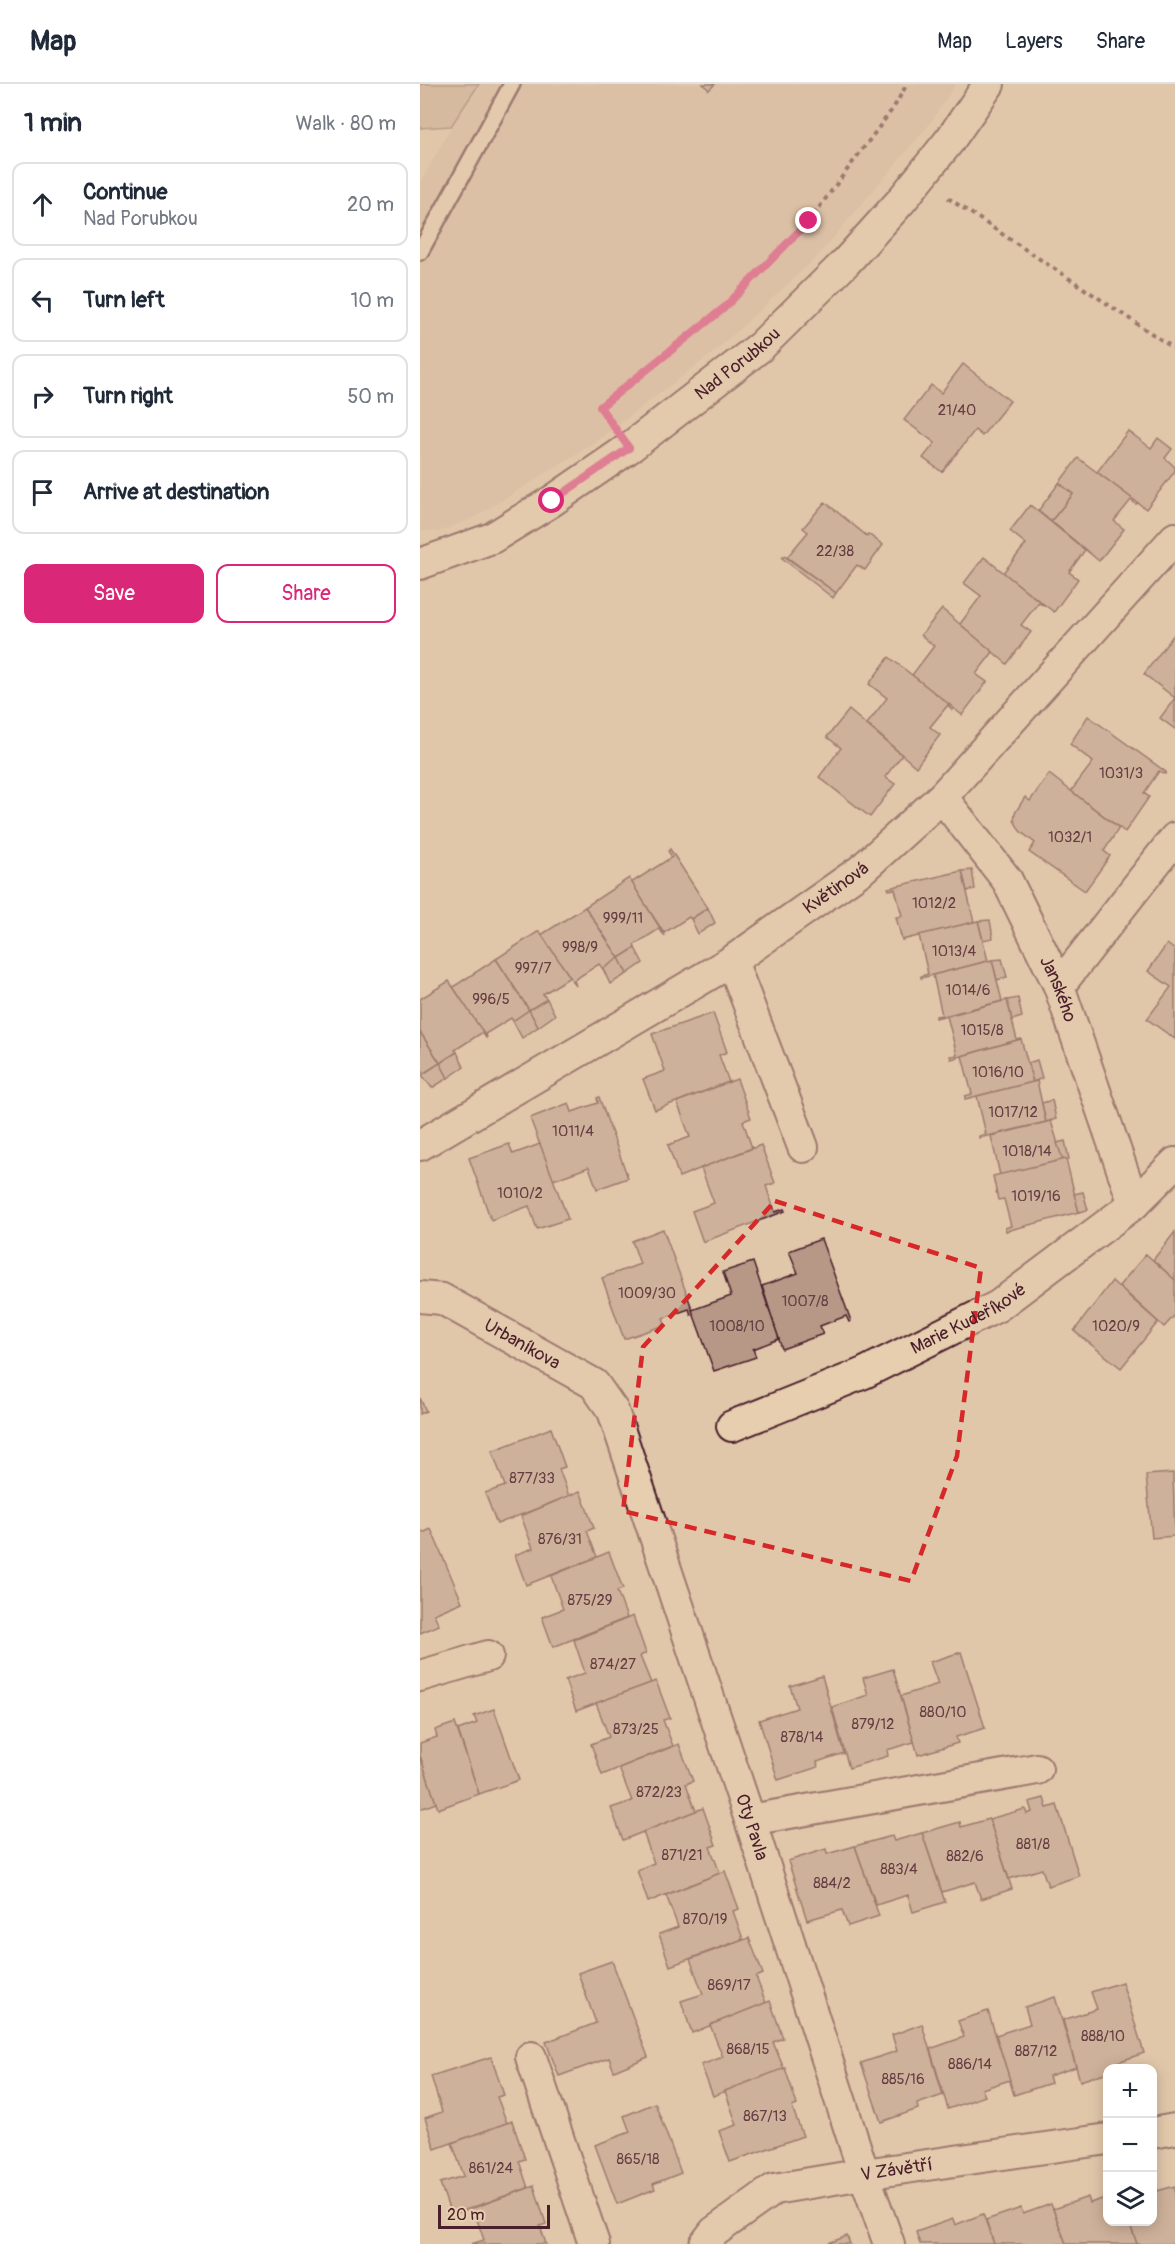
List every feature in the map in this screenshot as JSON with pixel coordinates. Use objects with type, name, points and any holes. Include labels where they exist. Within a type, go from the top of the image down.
[{"type":"street","name":"Nad Porubkou","points":[[420,564],[492,538],[629,448],[760,347],[846,262],[901,201],[943,149],[989,84]]},
{"type":"street","name":"Květinová","points":[[420,1145],[732,961],[861,870],[942,796],[1175,538]]},
{"type":"street","name":"Janského","points":[[942,796],[1007,880],[1059,986],[1134,1204]]},
{"type":"street","points":[[1059,986],[1175,838]]},
{"type":"street","points":[[732,961],[803,1147]]},
{"type":"street","name":"Marie Kudeříkové","points":[[732,1426],[864,1372],[998,1306],[1134,1204],[1175,1163]]},
{"type":"street","name":"Urbaníkova","points":[[420,1297],[442,1299],[594,1384],[613,1411]]},
{"type":"street","name":"Oty Pavla","points":[[613,1411],[889,2244]]},
{"type":"street","points":[[420,1676],[488,1656]]},
{"type":"street","points":[[750,1820],[1037,1769]]},
{"type":"street","points":[[531,2057],[594,2244]]},
{"type":"street","points":[[1157,2132],[1175,2129]]},
{"type":"street","name":"V Závětří","points":[[705,2244],[714,2232],[774,2189],[1103,2140]]},
{"type":"lane","points":[[420,252],[512,84]]},
{"type":"path","points":[[629,448],[600,407],[724,308],[809,221],[894,107],[907,84]]},
{"type":"path","points":[[942,194],[1175,349]]},
{"type":"highlighted area","points":[[775,1201],[981,1268],[957,1456],[911,1581],[623,1511],[643,1347]]},
{"type":"shaded area","points":[[420,84],[479,84],[451,126],[420,128]]},
{"type":"shaded area","points":[[479,84],[956,84],[930,124],[818,256],[716,351],[594,443],[474,518],[439,532],[420,531],[420,183],[451,126]]},
{"type":"building","points":[[703,84],[715,84],[709,90]]},
{"type":"building","points":[[963,364],[1010,401],[982,436],[975,430],[942,472],[923,458],[935,443],[904,420],[931,385],[941,393]]},
{"type":"building","points":[[1128,431],[1151,448],[1158,438],[1172,449],[1165,458],[1175,467],[1175,471],[1146,509],[1097,472]]},
{"type":"building","points":[[1078,458],[1138,503],[1131,500],[1114,521],[1124,529],[1099,561],[1051,521],[1073,494],[1059,483]]},
{"type":"building","points":[[1059,483],[1073,494],[1051,521],[1038,511]]},
{"type":"building","points":[[825,502],[867,536],[868,534],[883,545],[865,570],[857,565],[836,593],[787,557],[808,532],[803,528]]},
{"type":"building","points":[[1030,505],[1085,550],[1069,572],[1078,579],[1054,612],[1003,573],[1026,544],[1010,531]]},
{"type":"building","points":[[784,556],[836,593],[833,598],[782,558]]},
{"type":"building","points":[[984,557],[1044,605],[1038,603],[1021,625],[1031,632],[1007,664],[960,624],[981,596],[964,583]]},
{"type":"building","points":[[942,609],[993,652],[976,674],[987,682],[962,715],[912,675],[934,646],[921,635]]},
{"type":"building","points":[[1175,633],[1175,698],[1144,674]]},
{"type":"building","points":[[889,657],[954,708],[952,710],[948,705],[930,727],[940,735],[916,767],[867,724],[887,698],[869,684]]},
{"type":"building","points":[[1175,698],[1175,729],[1160,718]]},
{"type":"building","points":[[849,710],[902,755],[885,777],[895,784],[870,817],[819,777],[841,748],[827,737]]},
{"type":"building","points":[[1088,716],[1166,772],[1165,774],[1159,771],[1144,793],[1149,797],[1125,832],[1071,791],[1093,762],[1070,744]]},
{"type":"building","points":[[1049,774],[1119,828],[1104,851],[1110,856],[1085,891],[1029,852],[1035,843],[1020,831],[1014,820],[1015,813],[1025,797],[1030,801]]},
{"type":"building","points":[[670,849],[708,908],[664,933],[631,883],[672,857],[668,851]]},
{"type":"building","points":[[972,870],[975,889],[967,891],[962,871]]},
{"type":"building","points":[[962,871],[974,922],[902,940],[896,917],[902,916],[895,889],[889,890],[888,888]]},
{"type":"building","points":[[629,878],[665,936],[659,929],[619,958],[585,907]]},
{"type":"building","points":[[585,907],[619,958],[603,969],[599,964],[574,980],[576,986],[541,935]]},
{"type":"building","points":[[708,908],[715,923],[698,934],[691,919]]},
{"type":"building","points":[[990,920],[993,938],[983,940],[978,921]]},
{"type":"building","points":[[978,921],[988,961],[921,978],[928,974],[919,935]]},
{"type":"building","points":[[539,931],[570,977],[543,994],[547,999],[529,1010],[496,959]]},
{"type":"building","points":[[1167,944],[1175,950],[1175,1039],[1147,1019],[1171,987],[1148,971]]},
{"type":"building","points":[[635,948],[643,963],[627,974],[619,958]]},
{"type":"building","points":[[619,958],[627,974],[610,984],[603,969]]},
{"type":"building","points":[[496,959],[529,1010],[513,1021],[511,1018],[485,1034],[486,1038],[453,987]]},
{"type":"building","points":[[1002,959],[1007,977],[997,980],[992,960]]},
{"type":"building","points":[[992,960],[1002,1001],[936,1018],[942,1015],[933,975]]},
{"type":"building","points":[[449,981],[483,1032],[440,1063],[420,1032],[420,999]]},
{"type":"building","points":[[1018,998],[1022,1017],[1012,1020],[1007,1000]]},
{"type":"building","points":[[547,999],[555,1015],[538,1027],[529,1010]]},
{"type":"building","points":[[1007,1000],[1017,1040],[951,1059],[950,1056],[957,1055],[947,1016]]},
{"type":"building","points":[[529,1010],[538,1027],[522,1038],[513,1021]]},
{"type":"building","points":[[713,1013],[727,1052],[719,1055],[729,1082],[655,1110],[643,1079],[665,1071],[652,1034]]},
{"type":"building","points":[[420,1032],[440,1063],[424,1073],[420,1068]]},
{"type":"building","points":[[1021,1039],[1033,1082],[965,1099],[965,1096],[972,1094],[962,1056]]},
{"type":"building","points":[[457,1052],[464,1067],[448,1078],[440,1063]]},
{"type":"building","points":[[1037,1060],[1042,1078],[1033,1082],[1028,1063]]},
{"type":"building","points":[[440,1063],[448,1078],[432,1088],[422,1075]]},
{"type":"building","points":[[737,1079],[751,1118],[743,1121],[752,1148],[679,1177],[668,1145],[690,1137],[677,1102]]},
{"type":"building","points":[[1037,1081],[1046,1122],[979,1138],[986,1134],[977,1096]]},
{"type":"building","points":[[599,1097],[628,1178],[597,1189],[589,1167],[553,1180],[530,1118],[569,1103],[572,1112],[598,1103],[597,1098]]},
{"type":"building","points":[[1052,1100],[1056,1119],[1046,1122],[1042,1103]]},
{"type":"building","points":[[1051,1121],[1063,1160],[1000,1175],[991,1136]]},
{"type":"building","points":[[1065,1141],[1069,1159],[1063,1160],[1057,1143]]},
{"type":"building","points":[[509,1144],[513,1154],[540,1144],[568,1219],[537,1229],[529,1206],[491,1220],[469,1158]]},
{"type":"building","points":[[761,1145],[775,1183],[766,1186],[775,1212],[784,1209],[785,1211],[703,1242],[692,1211],[714,1203],[701,1168]]},
{"type":"building","points":[[1066,1159],[1079,1212],[1006,1231],[1005,1228],[1011,1226],[1004,1199],[998,1200],[993,1176]]},
{"type":"building","points":[[1083,1192],[1088,1210],[1079,1212],[1074,1194]]},
{"type":"building","points":[[663,1229],[694,1314],[691,1315],[689,1309],[663,1318],[665,1325],[624,1339],[602,1278],[640,1264],[632,1241]]},
{"type":"building","points":[[1175,1232],[1175,1280],[1153,1260]]},
{"type":"building","points":[[821,1239],[851,1321],[849,1322],[846,1316],[820,1326],[823,1334],[782,1349],[762,1286],[798,1273],[789,1251]]},
{"type":"building","points":[[1146,1254],[1175,1280],[1175,1315],[1164,1327],[1119,1286]]},
{"type":"building","points":[[753,1262],[779,1339],[753,1349],[756,1357],[714,1371],[692,1310],[731,1296],[723,1272]]},
{"type":"building","points":[[1112,1281],[1158,1322],[1121,1368],[1074,1331]]},
{"type":"building","points":[[420,1398],[426,1411],[420,1414]]},
{"type":"building","points":[[551,1428],[565,1467],[559,1469],[569,1496],[497,1524],[485,1493],[505,1486],[492,1451]]},
{"type":"building","points":[[1173,1473],[1175,1536],[1152,1538],[1146,1475]]},
{"type":"building","points":[[580,1491],[594,1528],[587,1531],[597,1557],[526,1585],[515,1555],[533,1548],[521,1516]]},
{"type":"building","points":[[431,1529],[462,1602],[434,1614],[439,1625],[420,1633],[420,1531],[425,1532]]},
{"type":"building","points":[[609,1552],[623,1589],[617,1591],[627,1618],[553,1647],[542,1617],[563,1609],[551,1576]]},
{"type":"building","points":[[633,1616],[646,1653],[640,1656],[651,1683],[576,1711],[565,1680],[585,1673],[574,1640]]},
{"type":"building","points":[[961,1652],[985,1728],[956,1737],[958,1743],[918,1755],[901,1696],[938,1684],[930,1662]]},
{"type":"building","points":[[893,1669],[914,1742],[887,1750],[888,1756],[849,1768],[832,1707],[868,1695],[863,1678]]},
{"type":"building","points":[[822,1676],[844,1753],[817,1762],[818,1767],[778,1780],[759,1720],[797,1708],[790,1686]]},
{"type":"building","points":[[656,1681],[670,1718],[663,1720],[673,1746],[602,1775],[591,1744],[609,1737],[596,1703]]},
{"type":"building","points":[[494,1709],[519,1780],[479,1794],[458,1730],[477,1723],[474,1716]]},
{"type":"building","points":[[455,1723],[479,1794],[438,1809],[420,1756],[420,1743],[437,1737],[435,1730]]},
{"type":"building","points":[[679,1744],[693,1781],[686,1784],[696,1811],[623,1840],[611,1808],[632,1801],[619,1768]]},
{"type":"building","points":[[420,1756],[436,1803],[420,1809]]},
{"type":"building","points":[[1044,1798],[1047,1808],[1057,1805],[1079,1876],[1048,1886],[1042,1869],[1009,1879],[989,1819],[1025,1809],[1027,1814],[1032,1812],[1029,1802]]},
{"type":"building","points":[[703,1808],[716,1845],[710,1847],[720,1873],[648,1902],[637,1870],[654,1863],[643,1832]]},
{"type":"building","points":[[989,1819],[1012,1889],[981,1899],[975,1882],[942,1892],[922,1833],[960,1822],[961,1827]]},
{"type":"building","points":[[922,1833],[945,1902],[913,1912],[908,1895],[876,1905],[855,1846],[892,1836],[894,1841]]},
{"type":"building","points":[[855,1846],[879,1916],[848,1926],[842,1910],[807,1920],[788,1861],[826,1849],[827,1854]]},
{"type":"building","points":[[725,1871],[739,1909],[733,1911],[743,1939],[670,1966],[659,1934],[678,1927],[666,1895]]},
{"type":"building","points":[[749,1938],[763,1974],[756,1977],[766,2003],[692,2033],[681,2001],[703,1994],[690,1959]]},
{"type":"building","points":[[612,1961],[648,2057],[614,2071],[609,2058],[559,2076],[546,2042],[596,2023],[578,1973]]},
{"type":"building","points":[[1122,1982],[1144,2053],[1115,2064],[1103,2064],[1103,2074],[1080,2081],[1063,2020],[1097,2009],[1091,1992]]},
{"type":"building","points":[[1055,1997],[1076,2067],[1049,2076],[1051,2083],[1014,2095],[996,2035],[1030,2024],[1025,2007]]},
{"type":"building","points":[[770,2001],[783,2038],[773,2042],[784,2069],[713,2096],[701,2065],[723,2057],[710,2025]]},
{"type":"building","points":[[988,2011],[1010,2080],[982,2089],[985,2096],[948,2109],[930,2049],[964,2037],[958,2021]]},
{"type":"building","points":[[922,2024],[943,2095],[917,2104],[918,2109],[881,2122],[861,2063],[897,2051],[892,2035]]},
{"type":"building","points":[[491,2057],[504,2095],[497,2097],[507,2123],[435,2149],[425,2118],[442,2112],[431,2076]]},
{"type":"building","points":[[785,2068],[797,2105],[792,2107],[803,2136],[730,2162],[719,2131],[737,2125],[725,2091]]},
{"type":"building","points":[[655,2103],[681,2173],[653,2184],[655,2189],[617,2204],[595,2145],[630,2132],[624,2116]]},
{"type":"building","points":[[512,2121],[525,2159],[519,2161],[528,2188],[451,2215],[440,2183],[464,2176],[452,2143]]},
{"type":"building","points":[[534,2186],[546,2224],[540,2226],[546,2244],[471,2244],[484,2240],[473,2208]]},
{"type":"building","points":[[1175,2186],[1175,2244],[1137,2244],[1130,2226],[1157,2226],[1157,2191]]},
{"type":"building","points":[[1088,2197],[1090,2203],[1103,2199],[1103,2226],[1130,2226],[1137,2244],[1066,2244],[1053,2209]]},
{"type":"building","points":[[1051,2204],[1066,2244],[994,2244],[986,2220],[1021,2208],[1023,2214]]},
{"type":"building","points":[[983,2214],[994,2244],[920,2244],[916,2232],[953,2219],[955,2225]]},
{"type":"building","points":[[847,2236],[850,2244],[826,2244]]},
{"type":"route","points":[[552,501],[629,448],[600,407],[724,308],[809,221]]}]
